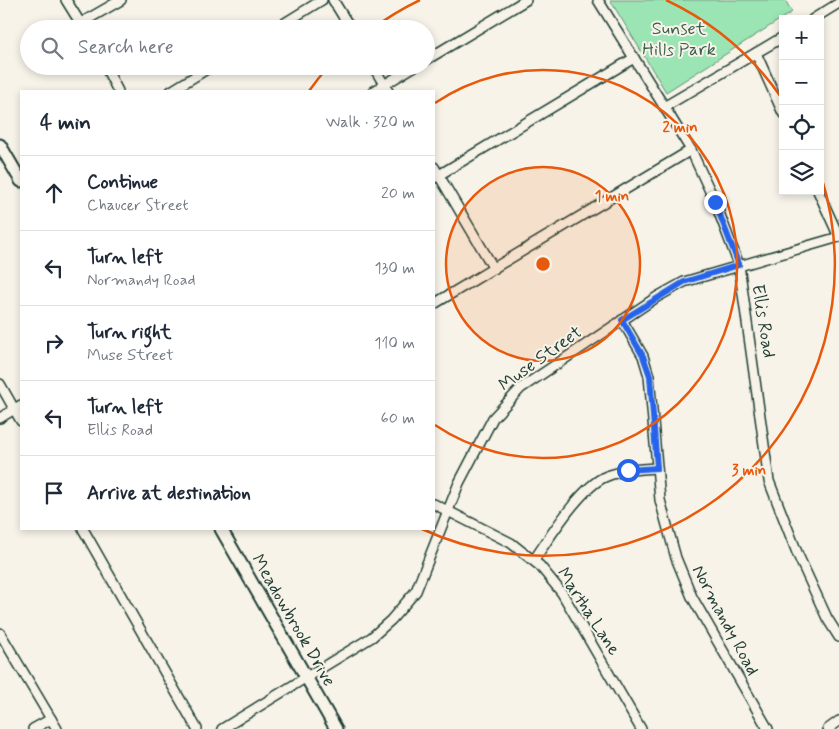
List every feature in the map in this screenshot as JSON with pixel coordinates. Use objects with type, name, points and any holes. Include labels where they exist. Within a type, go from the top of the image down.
[{"type":"main road","points":[[0,145],[20,180]]},
{"type":"main road","name":"Meadowbrook Drive","points":[[222,530],[336,729]]},
{"type":"street","points":[[66,0],[79,20]]},
{"type":"street","points":[[92,20],[121,0]]},
{"type":"street","points":[[289,20],[322,0]]},
{"type":"street","points":[[333,0],[345,20]]},
{"type":"street","points":[[435,55],[526,0]]},
{"type":"street","name":"Ellis Road","points":[[598,0],[691,150],[715,202],[739,265],[769,482],[798,555],[827,618],[839,638]]},
{"type":"street","points":[[818,15],[834,3]]},
{"type":"street","points":[[664,107],[779,39]]},
{"type":"street","points":[[756,53],[779,105]]},
{"type":"street","points":[[494,269],[435,174],[634,58]]},
{"type":"street","points":[[110,75],[117,90]]},
{"type":"street","points":[[173,90],[197,75]]},
{"type":"street","points":[[378,75],[386,88],[404,75]]},
{"type":"street","points":[[435,303],[691,150]]},
{"type":"street","points":[[820,195],[839,237]]},
{"type":"street","name":"Muse Street","points":[[222,729],[372,637],[407,604],[416,591],[459,483],[493,418],[508,400],[535,378],[622,320],[684,282],[839,237]]},
{"type":"street","name":"Normandy Road","points":[[622,320],[643,356],[650,376],[660,500],[668,533],[684,581],[768,729]]},
{"type":"street","points":[[0,384],[18,407],[0,418]]},
{"type":"street","points":[[534,560],[563,517],[605,476],[628,470],[657,468]]},
{"type":"street","name":"Martha Lane","points":[[435,504],[511,543],[534,560],[562,593],[641,729]]},
{"type":"street","points":[[83,530],[197,729]]},
{"type":"street","points":[[0,634],[57,729]]},
{"type":"street","points":[[34,729],[51,719]]},
{"type":"street","points":[[828,729],[839,722]]},
{"type":"green space","name":"Sunset Hills Park","points":[[610,0],[785,0],[792,12],[787,15],[779,15],[779,20],[666,92]]},
{"type":"route","points":[[628,470],[657,468],[650,376],[643,356],[622,320],[684,282],[739,265],[715,202]]}]
